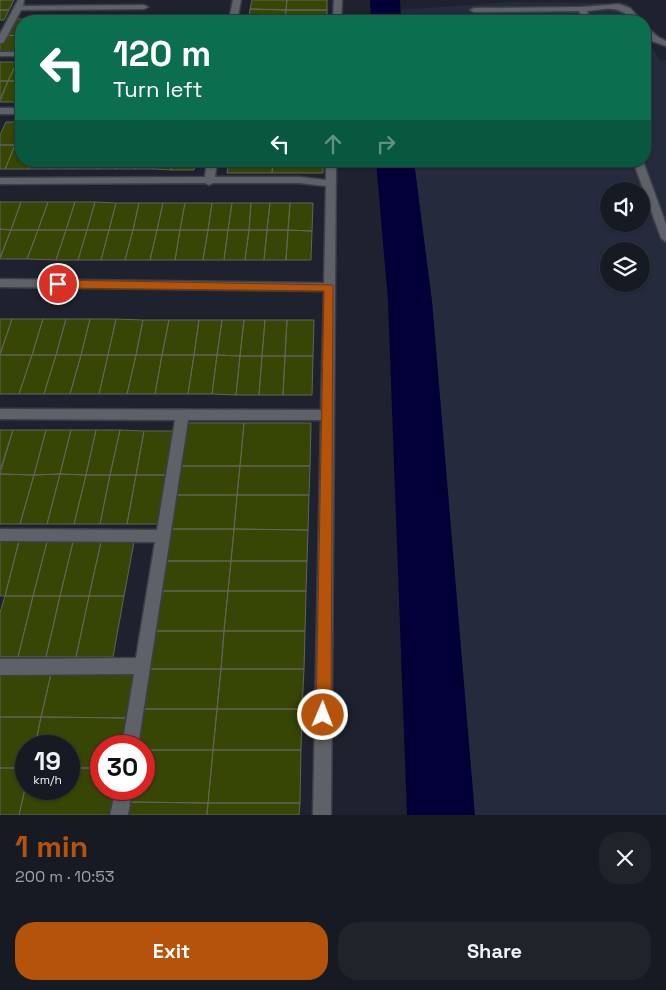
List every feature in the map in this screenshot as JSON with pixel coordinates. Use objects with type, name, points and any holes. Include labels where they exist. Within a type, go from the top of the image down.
[{"type":"street","points":[[0,42],[22,0]]},
{"type":"street","points":[[235,15],[237,0]]},
{"type":"street","points":[[337,15],[338,0]]},
{"type":"street","points":[[18,8],[145,4]]},
{"type":"street","points":[[474,10],[582,9],[619,6],[632,15]]},
{"type":"street","points":[[582,9],[584,15]]},
{"type":"street","points":[[651,35],[655,39],[666,44]]},
{"type":"street","points":[[0,54],[15,54]]},
{"type":"street","points":[[0,111],[15,111]]},
{"type":"street","points":[[209,182],[211,167]]},
{"type":"street","points":[[322,815],[331,167]]},
{"type":"street","points":[[640,167],[666,238]]},
{"type":"street","points":[[0,181],[209,182],[299,180],[330,183]]},
{"type":"street","points":[[0,283],[330,287]]},
{"type":"street","points":[[0,414],[328,415]]},
{"type":"street","points":[[132,735],[182,415]]},
{"type":"street","points":[[0,535],[163,536]]},
{"type":"street","points":[[0,667],[143,666]]},
{"type":"street","points":[[119,815],[122,800]]},
{"type":"shaded area","points":[[509,2],[626,3],[633,15],[386,15],[386,11]]},
{"type":"shaded area","points":[[651,45],[660,61],[666,61],[666,815],[438,815],[396,167],[651,167]]},
{"type":"building","points":[[0,0],[14,0],[9,10],[0,10]]},
{"type":"building","points":[[252,0],[287,0],[286,10],[250,9]]},
{"type":"building","points":[[287,0],[327,0],[327,10],[286,10]]},
{"type":"building","points":[[250,9],[286,10],[285,15],[249,15]]},
{"type":"building","points":[[0,10],[9,10],[4,20],[0,20]]},
{"type":"building","points":[[286,10],[327,10],[327,15],[285,15]]},
{"type":"building","points":[[13,19],[15,19],[15,36],[4,35]]},
{"type":"building","points":[[4,35],[15,36],[15,53],[0,53],[0,44]]},
{"type":"building","points":[[0,62],[15,62],[8,81],[0,81]]},
{"type":"building","points":[[15,66],[15,81],[8,81]]},
{"type":"building","points":[[0,81],[8,81],[0,99]]},
{"type":"building","points":[[8,81],[15,81],[15,102],[0,102]]},
{"type":"building","points":[[6,122],[15,122],[15,145],[0,145],[0,135]]},
{"type":"building","points":[[0,145],[15,145],[5,169],[0,169]]},
{"type":"building","points":[[15,145],[15,167],[29,167],[28,169],[5,169]]},
{"type":"building","points":[[29,167],[51,167],[50,169],[28,169]]},
{"type":"building","points":[[51,167],[72,167],[72,169],[50,169]]},
{"type":"building","points":[[72,167],[98,167],[97,169],[72,169]]},
{"type":"building","points":[[98,167],[116,167],[116,169],[97,169]]},
{"type":"building","points":[[116,167],[136,167],[135,169],[116,169]]},
{"type":"building","points":[[136,167],[154,167],[153,169],[135,169]]},
{"type":"building","points":[[154,167],[172,167],[171,170],[153,169]]},
{"type":"building","points":[[172,167],[195,167],[194,170],[171,170]]},
{"type":"building","points":[[228,167],[272,167],[272,173],[227,173]]},
{"type":"building","points":[[272,167],[323,167],[323,173],[272,173]]},
{"type":"building","points":[[0,202],[21,202],[11,230],[0,229]]},
{"type":"building","points":[[21,202],[48,202],[38,230],[11,230]]},
{"type":"building","points":[[48,202],[75,202],[66,230],[38,230]]},
{"type":"building","points":[[75,202],[95,202],[87,230],[66,230]]},
{"type":"building","points":[[95,202],[116,203],[109,230],[87,230]]},
{"type":"building","points":[[116,203],[139,203],[133,230],[109,230]]},
{"type":"building","points":[[139,203],[163,203],[157,230],[133,230]]},
{"type":"building","points":[[163,203],[185,203],[180,230],[157,230]]},
{"type":"building","points":[[185,203],[212,203],[208,230],[180,230]]},
{"type":"building","points":[[212,203],[232,203],[228,230],[208,230]]},
{"type":"building","points":[[232,203],[251,203],[249,230],[228,230]]},
{"type":"building","points":[[251,203],[270,203],[267,230],[249,230]]},
{"type":"building","points":[[270,203],[290,203],[288,230],[267,230]]},
{"type":"building","points":[[290,203],[313,203],[312,231],[288,230]]},
{"type":"building","points":[[0,229],[11,230],[0,257]]},
{"type":"building","points":[[11,230],[38,230],[27,259],[0,259]]},
{"type":"building","points":[[38,230],[66,230],[56,260],[27,259]]},
{"type":"building","points":[[66,230],[87,230],[78,260],[56,260]]},
{"type":"building","points":[[87,230],[109,230],[101,260],[78,260]]},
{"type":"building","points":[[109,230],[133,230],[125,260],[101,260]]},
{"type":"building","points":[[133,230],[157,230],[150,260],[125,260]]},
{"type":"building","points":[[157,230],[180,230],[175,260],[150,260]]},
{"type":"building","points":[[180,230],[208,230],[203,260],[175,260]]},
{"type":"building","points":[[208,230],[228,230],[224,260],[203,260]]},
{"type":"building","points":[[228,230],[249,230],[245,260],[224,260]]},
{"type":"building","points":[[249,230],[267,230],[264,260],[245,260]]},
{"type":"building","points":[[267,230],[288,230],[286,260],[264,260]]},
{"type":"building","points":[[288,230],[312,231],[311,260],[286,260]]},
{"type":"building","points":[[0,319],[12,319],[0,354]]},
{"type":"building","points":[[12,319],[43,319],[32,355],[0,355]]},
{"type":"building","points":[[43,319],[66,319],[56,355],[32,355]]},
{"type":"building","points":[[66,319],[90,319],[81,355],[56,355]]},
{"type":"building","points":[[90,319],[116,319],[108,355],[81,355]]},
{"type":"building","points":[[116,319],[143,320],[136,355],[108,355]]},
{"type":"building","points":[[143,320],[169,320],[162,355],[136,355]]},
{"type":"building","points":[[169,320],[199,320],[194,355],[162,355]]},
{"type":"building","points":[[199,320],[222,320],[217,355],[194,355]]},
{"type":"building","points":[[222,320],[244,320],[240,356],[217,355]]},
{"type":"building","points":[[244,320],[265,320],[262,356],[240,356]]},
{"type":"building","points":[[265,320],[287,320],[285,356],[262,356]]},
{"type":"building","points":[[287,320],[314,320],[313,356],[285,356]]},
{"type":"building","points":[[0,355],[32,355],[19,394],[0,394]]},
{"type":"building","points":[[32,355],[56,355],[44,394],[19,394]]},
{"type":"building","points":[[56,355],[81,355],[70,394],[44,394]]},
{"type":"building","points":[[81,355],[108,355],[99,394],[70,394]]},
{"type":"building","points":[[108,355],[136,355],[127,394],[99,394]]},
{"type":"building","points":[[136,355],[162,355],[155,394],[127,394]]},
{"type":"building","points":[[162,355],[194,355],[188,394],[155,394]]},
{"type":"building","points":[[194,355],[217,355],[212,394],[188,394]]},
{"type":"building","points":[[217,355],[240,356],[236,395],[212,394]]},
{"type":"building","points":[[240,356],[262,356],[259,395],[236,395]]},
{"type":"building","points":[[262,356],[285,356],[283,395],[259,395]]},
{"type":"building","points":[[285,356],[313,356],[312,395],[283,395]]},
{"type":"building","points":[[185,423],[244,423],[240,466],[180,466]]},
{"type":"building","points":[[244,423],[311,423],[310,466],[240,466]]},
{"type":"building","points":[[0,430],[13,430],[0,470]]},
{"type":"building","points":[[13,430],[46,430],[34,475],[0,474]]},
{"type":"building","points":[[46,430],[71,430],[60,474],[34,475]]},
{"type":"building","points":[[71,430],[96,430],[86,475],[60,474]]},
{"type":"building","points":[[96,430],[120,430],[110,475],[86,475]]},
{"type":"building","points":[[120,430],[144,431],[136,475],[110,475]]},
{"type":"building","points":[[144,431],[175,431],[168,475],[136,475]]},
{"type":"building","points":[[180,466],[240,466],[237,495],[175,495]]},
{"type":"building","points":[[240,466],[310,466],[309,495],[237,495]]},
{"type":"building","points":[[0,474],[34,475],[20,524],[0,524]]},
{"type":"building","points":[[60,474],[47,524],[20,524],[34,475]]},
{"type":"building","points":[[60,474],[86,475],[74,524],[47,524]]},
{"type":"building","points":[[86,475],[110,475],[100,524],[74,524]]},
{"type":"building","points":[[110,475],[136,475],[127,524],[100,524]]},
{"type":"building","points":[[136,475],[168,475],[159,524],[127,524]]},
{"type":"building","points":[[175,495],[237,495],[234,529],[170,529]]},
{"type":"building","points":[[237,495],[309,495],[308,530],[234,529]]},
{"type":"building","points":[[170,529],[234,529],[231,561],[165,561]]},
{"type":"building","points":[[234,529],[308,530],[307,561],[231,561]]},
{"type":"building","points":[[0,541],[19,541],[5,596],[0,596]]},
{"type":"building","points":[[19,541],[47,542],[33,596],[5,596]]},
{"type":"building","points":[[47,542],[73,542],[60,596],[33,596]]},
{"type":"building","points":[[73,542],[101,542],[89,596],[60,596]]},
{"type":"building","points":[[101,542],[134,542],[124,596],[89,596]]},
{"type":"building","points":[[165,561],[231,561],[228,591],[161,591]]},
{"type":"building","points":[[231,561],[307,561],[306,591],[228,591]]},
{"type":"building","points":[[161,591],[228,591],[224,631],[155,631]]},
{"type":"building","points":[[228,591],[306,591],[305,631],[224,631]]},
{"type":"building","points":[[5,596],[33,596],[18,657],[0,657],[0,613]]},
{"type":"building","points":[[33,596],[60,596],[46,657],[18,657]]},
{"type":"building","points":[[60,596],[89,596],[76,657],[46,657]]},
{"type":"building","points":[[89,596],[124,596],[113,657],[76,657]]},
{"type":"building","points":[[155,631],[224,631],[221,669],[149,669]]},
{"type":"building","points":[[224,631],[305,631],[304,669],[221,669]]},
{"type":"building","points":[[149,669],[221,669],[217,709],[144,709]]},
{"type":"building","points":[[221,669],[304,669],[302,709],[217,709]]},
{"type":"building","points":[[0,674],[51,674],[41,717],[0,717]]},
{"type":"building","points":[[51,674],[134,674],[127,718],[41,717]]},
{"type":"building","points":[[144,709],[217,709],[213,750],[155,750],[155,735],[140,735]]},
{"type":"building","points":[[217,709],[302,709],[301,750],[213,750]]},
{"type":"building","points":[[0,717],[41,717],[37,735],[15,735],[15,768],[0,768]]},
{"type":"building","points":[[41,717],[127,718],[124,735],[90,735],[90,768],[80,768],[80,735],[37,735]]},
{"type":"building","points":[[155,750],[213,750],[208,803],[130,802],[130,800],[155,800]]},
{"type":"building","points":[[213,750],[301,750],[300,803],[208,803]]},
{"type":"building","points":[[0,768],[15,768],[15,800],[22,800],[19,815],[0,815]]},
{"type":"building","points":[[80,768],[90,768],[90,800],[114,800],[111,815],[19,815],[22,800],[80,800]]},
{"type":"building","points":[[130,802],[208,803],[207,815],[128,815]]},
{"type":"building","points":[[208,803],[300,803],[299,815],[207,815]]},
{"type":"waterway","points":[[385,0],[386,15]]},
{"type":"waterway","points":[[396,167],[410,301],[441,815]]},
{"type":"route","points":[[58,284],[330,287],[323,715]]}]
